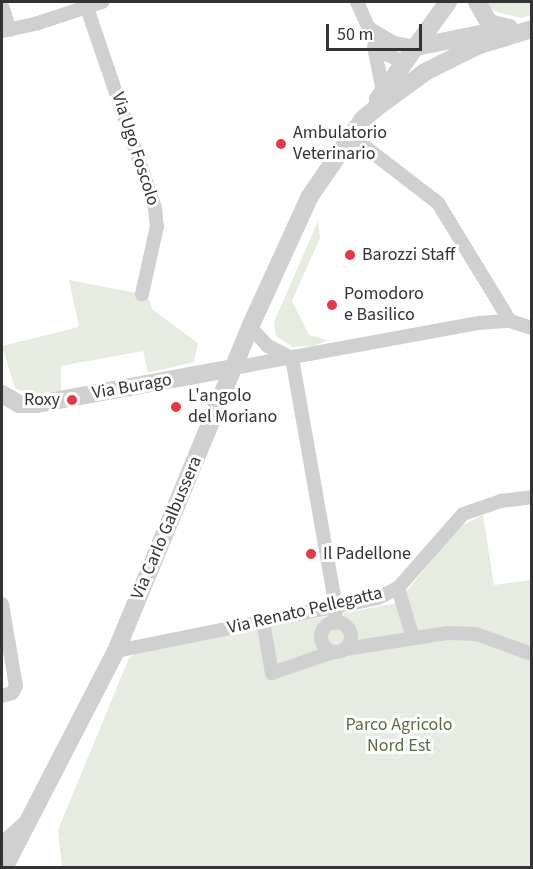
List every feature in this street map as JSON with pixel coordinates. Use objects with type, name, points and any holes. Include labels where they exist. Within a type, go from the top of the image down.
[{"type":"street","points":[[2,6],[6,30],[86,4],[102,2]]},
{"type":"street","points":[[357,2],[369,28],[383,91]]},
{"type":"street","points":[[363,120],[447,2]]},
{"type":"street","points":[[477,2],[489,23],[511,28]]},
{"type":"street","name":"Via Ugo Foscolo","points":[[86,4],[155,208],[157,226],[142,294]]},
{"type":"street","name":"Via Carlo Galbussera","points":[[416,47],[511,28],[531,27]]},
{"type":"street","name":"Via Carlo Galbussera","points":[[405,62],[425,61],[531,27]]},
{"type":"street","points":[[369,28],[394,43],[416,47]]},
{"type":"street","points":[[373,42],[385,57],[405,62]]},
{"type":"street","name":"Via Carlo Galbussera","points":[[4,867],[33,816],[116,651],[250,327],[310,196],[363,120],[425,72],[479,45]]},
{"type":"street","points":[[351,136],[438,203],[510,321]]},
{"type":"street","name":"Via Burago","points":[[4,398],[23,405],[37,404],[462,326],[510,321],[531,328]]},
{"type":"street","points":[[250,327],[268,346],[292,358],[336,607],[334,623],[321,635],[325,648],[339,650],[350,641],[350,631],[343,624],[334,623]]},
{"type":"street","name":"Via Renato Pellegatta","points":[[116,651],[378,598],[398,588],[463,514],[501,501],[531,497]]},
{"type":"street","points":[[398,588],[413,638]]},
{"type":"street","points":[[2,604],[16,686],[12,693],[2,696]]},
{"type":"street","points":[[263,621],[272,673],[339,650],[447,633],[476,634],[531,654]]},
{"type":"street","points":[[2,843],[33,816]]},
{"type":"green space","points":[[484,2],[531,2],[531,15],[521,18],[501,13],[488,9]]},
{"type":"green space","points":[[318,221],[320,238],[292,301],[309,335],[328,340],[314,346],[293,347],[276,336],[274,322]]},
{"type":"green space","points":[[69,280],[147,295],[153,310],[198,343],[194,362],[148,373],[143,351],[61,366],[61,391],[29,394],[15,388],[2,346],[79,327]]},
{"type":"green space","name":"Parco Agricolo Nord Est","points":[[483,515],[494,585],[531,580],[531,867],[62,867],[58,830],[129,658],[138,652],[397,603],[459,527]]},
{"type":"place","name":"Ambulatorio Veterinario","points":[[281,144]]},
{"type":"place","name":"Barozzi Staff","points":[[350,255]]},
{"type":"place","name":"Pomodoro e Basilico","points":[[332,305]]},
{"type":"place","name":"Roxy","points":[[72,400]]},
{"type":"place","name":"L'angolo del Moriano","points":[[176,407]]},
{"type":"place","name":"Il Padellone","points":[[311,554]]}]
